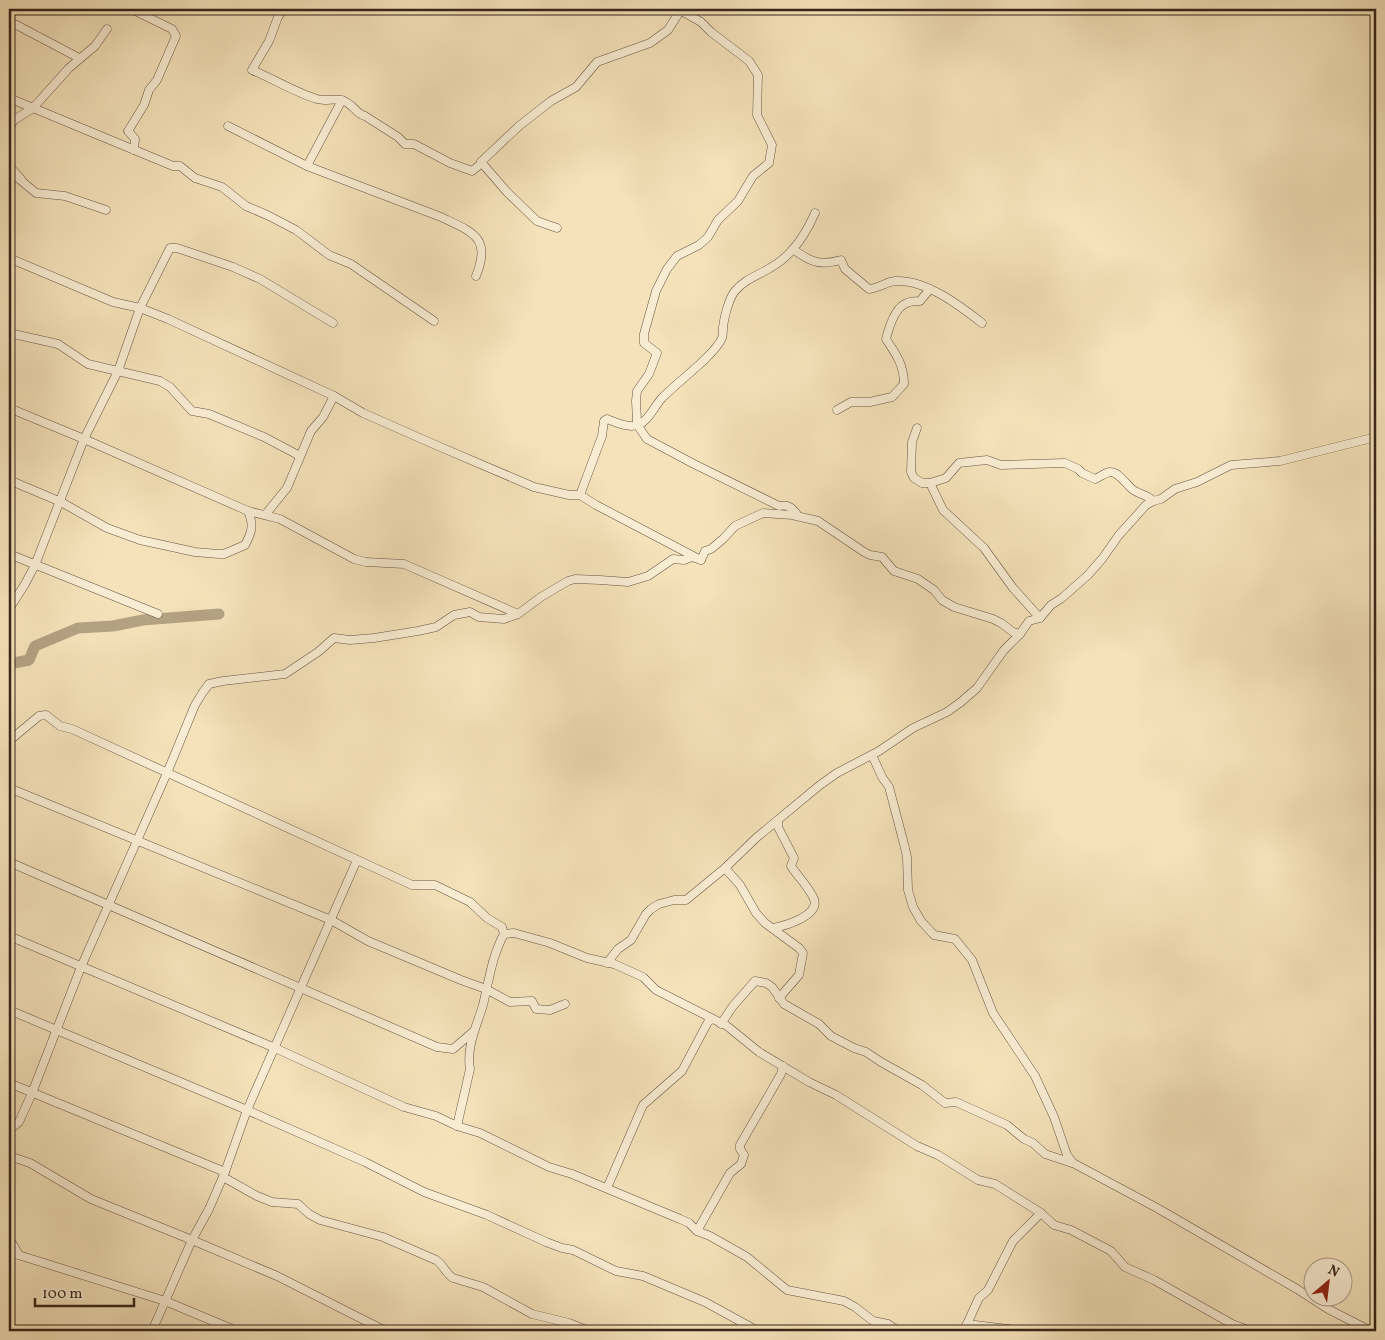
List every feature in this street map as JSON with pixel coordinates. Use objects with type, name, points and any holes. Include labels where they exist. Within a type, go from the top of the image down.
[{"type":"street","points":[[131,9],[172,29],[176,36],[157,80],[149,90],[144,105],[128,131],[135,139],[134,150]]},
{"type":"street","points":[[284,9],[278,17],[269,42],[252,70],[271,78],[297,93],[320,100],[342,100],[354,106],[359,115],[365,116],[381,128],[398,137],[405,144],[416,145],[472,171],[519,126],[551,101],[576,87],[598,62],[650,43],[668,30],[679,10],[701,22],[711,32],[749,60],[758,75],[756,115],[772,145],[770,163],[753,176],[738,201],[718,220],[708,237],[699,245],[677,256],[656,291],[644,334],[644,343],[657,353],[649,374],[637,391],[638,424],[646,439],[779,506],[785,505],[790,507],[798,516]]},
{"type":"street","points":[[9,21],[79,58]]},
{"type":"street","points":[[9,128],[14,120],[33,108],[79,58],[95,46],[107,29]]},
{"type":"street","points":[[9,98],[173,166],[180,166],[194,178],[227,190],[246,206],[296,230],[330,255],[351,264],[434,321]]},
{"type":"street","points":[[307,166],[342,100]]},
{"type":"street","points":[[228,126],[307,166],[441,217],[469,232],[477,237],[482,246],[481,263],[476,276]]},
{"type":"street","points":[[482,163],[537,222],[557,228]]},
{"type":"street","points":[[9,166],[36,193],[65,196],[106,210]]},
{"type":"street","points":[[9,175],[22,181]]},
{"type":"street","points":[[580,495],[602,436],[604,421],[607,419],[625,425],[638,424],[647,419],[655,405],[716,347],[723,337],[725,314],[734,292],[748,279],[769,269],[794,249],[815,213]]},
{"type":"street","points":[[9,609],[35,565],[84,439],[118,371],[140,308],[170,248],[174,247],[260,278],[333,323]]},
{"type":"street","points":[[794,249],[802,256],[821,264],[841,260],[845,270],[869,289],[877,288],[885,283],[898,281],[916,282],[982,323]]},
{"type":"street","points":[[9,258],[113,302],[140,308],[168,319],[334,396],[363,413],[534,487],[569,495],[580,495],[701,560]]},
{"type":"street","points":[[838,410],[851,402],[870,402],[892,396],[904,384],[904,372],[897,356],[886,339],[888,330],[899,308],[907,302],[920,301],[930,289]]},
{"type":"street","points":[[9,333],[58,344],[85,363],[160,381],[170,387],[192,411],[209,414],[264,437],[300,456]]},
{"type":"street","points":[[265,515],[286,488],[311,431],[323,417],[334,396]]},
{"type":"street","points":[[9,408],[248,511],[280,519],[354,559],[366,562],[404,564],[518,614]]},
{"type":"street","points":[[917,428],[912,442],[911,472],[914,478],[922,483],[930,483],[946,478],[956,464],[962,462],[987,460],[1001,465],[1065,463],[1078,468],[1082,473],[1095,479],[1109,472],[1113,473],[1136,492],[1146,494],[1153,501]]},
{"type":"street","points":[[607,963],[618,949],[631,940],[651,909],[659,904],[674,900],[686,900],[820,785],[837,773],[872,755],[913,728],[947,712],[961,702],[977,688],[1004,650],[1020,634],[1029,621],[1040,618],[1051,604],[1062,598],[1088,575],[1135,515],[1153,501],[1161,499],[1176,489],[1197,482],[1231,465],[1280,461],[1376,437]]},
{"type":"street","points":[[9,480],[61,502],[108,528],[140,540],[194,552],[224,554],[245,545],[253,531],[248,511]]},
{"type":"street","points":[[930,483],[943,510],[984,548],[1014,588],[1040,618]]},
{"type":"street","points":[[701,560],[705,551],[711,549],[735,526],[756,516],[763,513],[798,516],[818,521],[864,552],[882,557],[894,571],[918,579],[934,590],[942,600],[954,607],[993,619],[1013,632],[1020,634]]},
{"type":"street","points":[[9,554],[158,614]]},
{"type":"street","points":[[9,1128],[19,1122],[82,967],[167,773],[194,705],[209,684],[223,680],[285,674],[314,655],[334,638],[350,640],[374,638],[418,631],[436,627],[454,616],[470,612],[479,617],[504,619],[518,614],[541,597],[574,579],[628,582],[648,576],[673,559],[684,560],[692,557],[701,560]]},
{"type":"street","points":[[9,741],[39,716],[46,715],[60,726],[72,728],[412,885],[434,886],[470,902],[487,918],[502,927],[504,934],[496,950],[468,1059],[470,1069],[457,1126]]},
{"type":"street","points":[[872,755],[889,788],[891,802],[908,857],[908,890],[913,907],[929,932],[934,935],[956,939],[972,960],[993,1013],[1035,1076],[1073,1163]]},
{"type":"street","points":[[9,788],[331,920],[380,946],[486,988],[510,1002],[532,1001],[536,1009],[550,1010],[565,1004]]},
{"type":"street","points":[[772,928],[786,926],[801,918],[814,906],[815,901],[791,866],[794,858],[778,827],[778,821]]},
{"type":"street","points":[[152,1331],[192,1240],[224,1175],[247,1110],[357,860]]},
{"type":"street","points":[[9,862],[437,1047],[453,1048],[475,1030]]},
{"type":"street","points":[[725,868],[740,885],[756,913],[803,953],[799,975],[779,998]]},
{"type":"street","points":[[504,934],[514,933],[550,943],[587,958],[614,964],[643,977],[656,990],[721,1024],[759,1052],[809,1082],[836,1094],[917,1146],[938,1155],[978,1180],[995,1184],[1040,1213],[1054,1225],[1071,1230],[1111,1251],[1126,1268],[1154,1280],[1229,1322],[1251,1331]]},
{"type":"street","points":[[9,936],[275,1048],[404,1106],[480,1133],[549,1167],[607,1188],[689,1223],[697,1231],[748,1257],[788,1290],[844,1301],[856,1307],[873,1321],[893,1326],[898,1331]]},
{"type":"street","points":[[721,1024],[733,1006],[755,981],[766,983],[784,1004],[819,1024],[831,1036],[866,1052],[922,1086],[945,1103],[956,1102],[1007,1125],[1045,1154],[1073,1163],[1157,1208],[1298,1289],[1328,1309],[1371,1331]]},
{"type":"street","points":[[9,1010],[247,1110],[365,1162],[424,1192],[487,1215],[546,1242],[580,1253],[616,1271],[643,1276],[705,1302],[758,1331]]},
{"type":"street","points":[[607,1188],[643,1105],[682,1072],[708,1022],[712,1019]]},
{"type":"street","points":[[697,1231],[730,1173],[741,1164],[744,1155],[740,1145],[782,1074],[783,1066]]},
{"type":"street","points":[[9,1083],[224,1175],[264,1199],[298,1204],[309,1214],[320,1220],[398,1243],[441,1263],[449,1276],[483,1287],[532,1314],[569,1323],[590,1331]]},
{"type":"street","points":[[9,1156],[30,1163],[91,1199],[277,1276],[382,1329],[395,1331]]},
{"type":"street","points":[[962,1331],[968,1324],[978,1298],[988,1290],[1013,1240],[1040,1213]]},
{"type":"street","points":[[9,1238],[19,1255]]},
{"type":"street","points":[[9,1252],[166,1301],[237,1331]]},
{"type":"street","points":[[968,1324],[1016,1330],[1058,1331]]},
{"type":"waterway","points":[[9,664],[29,660],[35,646],[78,628],[113,626],[143,620],[219,614]]}]
